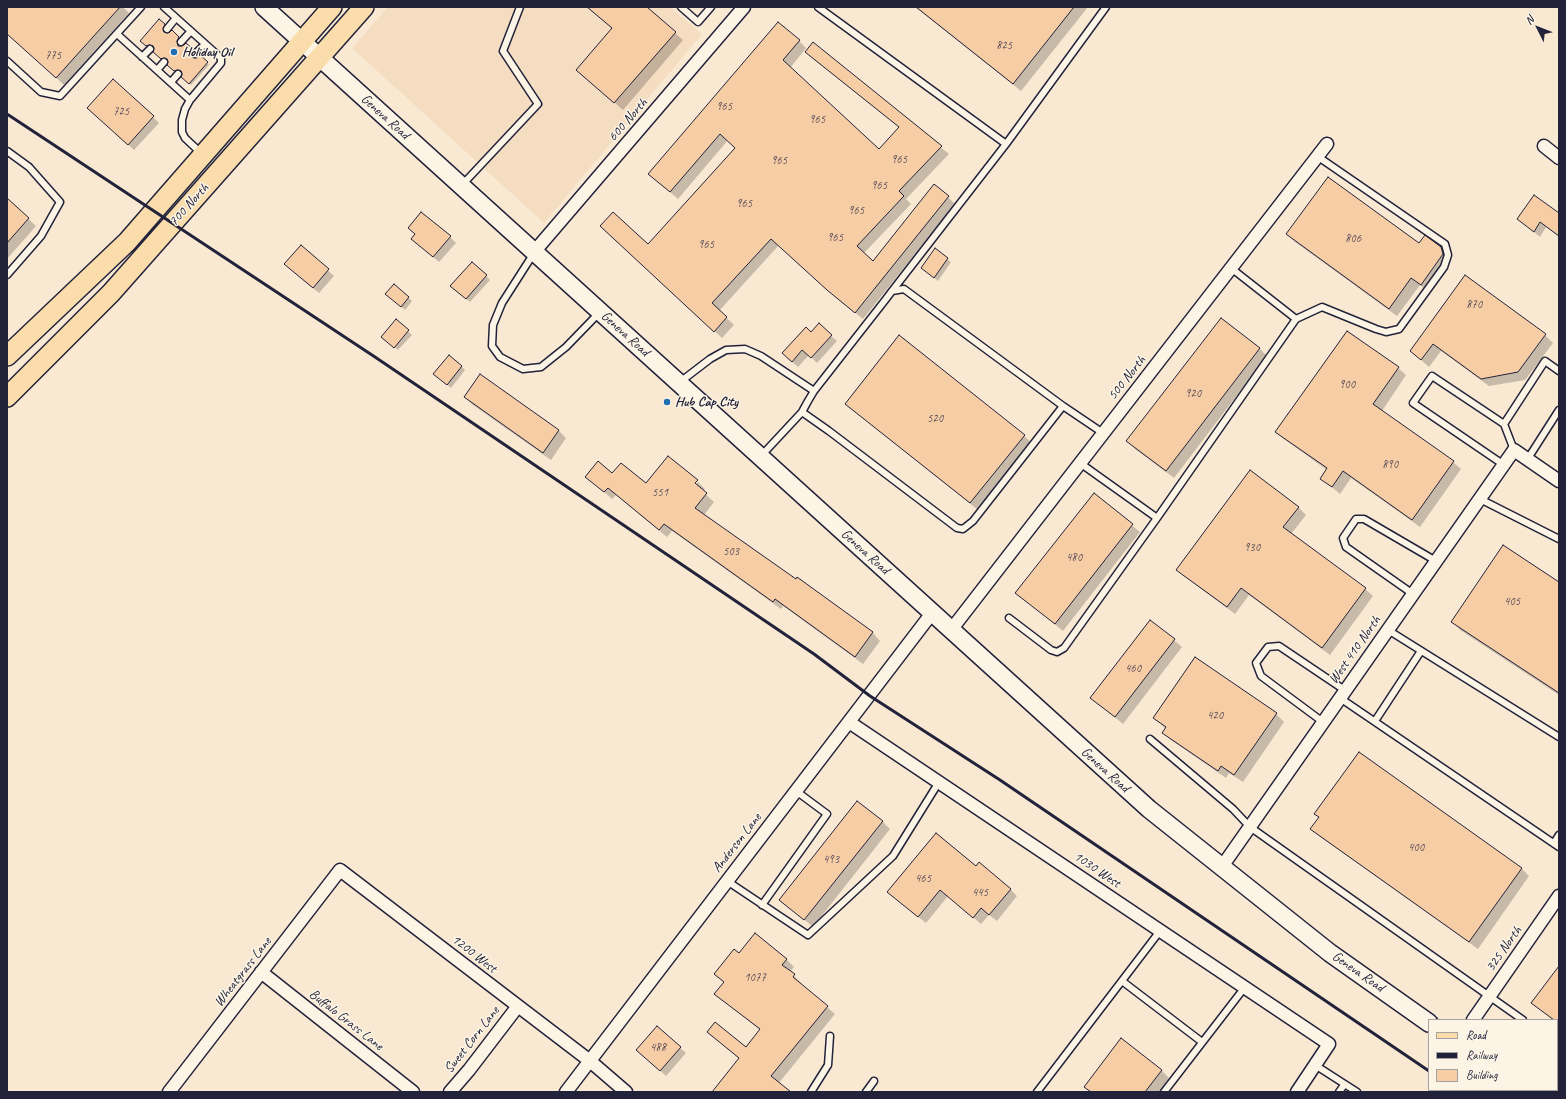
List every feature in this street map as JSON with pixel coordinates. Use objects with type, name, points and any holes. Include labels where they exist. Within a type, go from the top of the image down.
[{"type":"main road","points":[[264,7],[302,41]]},
{"type":"main road","name":"700 North","points":[[7,356],[127,242],[332,7]]},
{"type":"main road","name":"700 North","points":[[7,397],[111,293],[364,7]]},
{"type":"main road","name":"Geneva Road","points":[[302,41],[1149,809],[1221,868],[1330,953],[1428,1022]]},
{"type":"street","name":"600 North","points":[[534,252],[744,7]]},
{"type":"street","name":"500 North","points":[[951,630],[1327,144]]},
{"type":"street","points":[[1544,146],[1559,158]]},
{"type":"street","points":[[1514,450],[1559,481]]},
{"type":"street","name":"West 410 North","points":[[1221,868],[1514,450]]},
{"type":"street","name":"Anderson Lane","points":[[566,1092],[932,613]]},
{"type":"street","name":"1030 West","points":[[849,722],[1329,1044],[1315,1065]]},
{"type":"street","name":"Wheatgrass Lane","points":[[169,1092],[340,870]]},
{"type":"street","name":"1200 West","points":[[340,870],[590,1061],[626,1092]]},
{"type":"street","name":"325 North","points":[[1474,1019],[1559,896]]},
{"type":"street","name":"Buffalo Grass Lane","points":[[261,972],[413,1092]]},
{"type":"street","name":"Sweet Corn Lane","points":[[450,1092],[469,1070],[518,1006]]},
{"type":"street","points":[[1297,1092],[1315,1065]]},
{"type":"lane","points":[[7,61],[41,92],[60,96],[141,7]]},
{"type":"lane","points":[[164,7],[221,58],[221,64],[184,108],[182,132],[185,138],[203,155]]},
{"type":"lane","points":[[461,185],[538,104],[503,51],[520,7]]},
{"type":"lane","points":[[681,7],[698,22],[711,7]]},
{"type":"lane","points":[[818,7],[1006,144]]},
{"type":"lane","points":[[760,457],[802,412],[814,391],[1006,144],[1106,7]]},
{"type":"lane","points":[[167,29],[176,18]]},
{"type":"lane","points":[[181,42],[191,31]]},
{"type":"lane","points":[[117,34],[190,100]]},
{"type":"lane","points":[[195,54],[205,44]]},
{"type":"lane","points":[[142,57],[150,49]]},
{"type":"lane","points":[[157,70],[164,62]]},
{"type":"lane","points":[[171,82],[178,74]]},
{"type":"lane","points":[[7,152],[29,167],[60,202],[41,236],[7,275]]},
{"type":"lane","points":[[1009,618],[1051,650],[1057,652],[1064,648],[1296,319],[1322,307],[1381,331],[1386,332],[1399,329],[1444,267],[1448,256],[1445,244],[1317,156]]},
{"type":"lane","points":[[534,252],[502,304],[493,325],[492,346],[500,357],[523,369],[541,367],[566,347],[600,312]]},
{"type":"lane","points":[[1231,268],[1296,319]]},
{"type":"lane","points":[[892,291],[904,289],[1062,406],[1103,433]]},
{"type":"lane","points":[[679,383],[710,359],[726,350],[745,350],[761,356],[814,391]]},
{"type":"lane","points":[[1504,424],[1545,361],[1559,371]]},
{"type":"lane","points":[[1504,465],[1413,403],[1432,376],[1504,424],[1514,450]]},
{"type":"lane","points":[[802,412],[957,528],[964,529],[973,521],[1062,406]]},
{"type":"lane","points":[[1527,460],[1559,410]]},
{"type":"lane","points":[[1080,463],[1157,518]]},
{"type":"lane","points":[[1480,499],[1559,539]]},
{"type":"lane","points":[[1413,594],[1346,547],[1343,538],[1356,518],[1364,519],[1436,561]]},
{"type":"lane","points":[[1388,630],[1559,737]]},
{"type":"lane","points":[[1323,722],[1261,676],[1256,664],[1268,647],[1279,646],[1343,694],[1375,722],[1556,845],[1559,835]]},
{"type":"lane","points":[[1375,722],[1421,651]]},
{"type":"lane","points":[[1150,739],[1233,809],[1250,827],[1490,995],[1522,1019]]},
{"type":"lane","points":[[727,881],[808,935],[893,856],[939,782]]},
{"type":"lane","points":[[762,905],[827,814],[796,791]]},
{"type":"lane","points":[[1037,1092],[1160,931]]},
{"type":"lane","points":[[1122,981],[1202,1042]]},
{"type":"lane","points":[[1164,1092],[1245,987]]},
{"type":"lane","points":[[811,1092],[828,1064],[830,1036]]},
{"type":"lane","points":[[1315,1065],[1357,1092]]},
{"type":"lane","points":[[866,1092],[874,1080]]},
{"type":"lane","points":[[1339,1092],[1344,1085]]},
{"type":"shaded area","points":[[388,7],[670,7],[702,34],[544,223],[352,48]]},
{"type":"building","points":[[7,7],[120,7],[56,78],[7,34]]},
{"type":"building","points":[[587,7],[647,7],[676,32],[614,103],[576,70],[612,28]]},
{"type":"building","points":[[916,7],[1074,7],[1013,84]]},
{"type":"building","name":"Holiday Oil","points":[[159,19],[165,24],[163,29],[164,32],[168,33],[172,30],[179,37],[177,41],[178,46],[182,46],[186,43],[193,49],[191,53],[192,57],[196,58],[200,55],[208,62],[189,84],[181,77],[181,71],[174,71],[167,65],[167,59],[161,59],[153,52],[153,46],[146,46],[140,41]]},
{"type":"building","points":[[778,22],[800,40],[783,60],[879,149],[899,127],[805,52],[813,42],[942,146],[899,191],[904,196],[857,246],[873,261],[934,184],[949,196],[855,313],[827,290],[771,239],[712,303],[727,317],[714,332],[600,226],[613,212],[648,244],[735,148],[720,134],[670,192],[648,174]]},
{"type":"building","points":[[113,79],[154,116],[128,145],[87,108]]},
{"type":"building","points":[[1328,177],[1419,243],[1425,235],[1441,247],[1443,254],[1421,285],[1411,278],[1389,309],[1286,234]]},
{"type":"building","points":[[1534,195],[1559,213],[1559,236],[1540,222],[1534,232],[1517,219]]},
{"type":"building","points":[[7,198],[29,218],[7,243]]},
{"type":"building","points":[[421,212],[451,236],[433,257],[411,239],[415,234],[408,228]]},
{"type":"building","points":[[301,245],[329,269],[313,288],[284,264]]},
{"type":"building","points":[[935,248],[948,258],[934,278],[921,268]]},
{"type":"building","points":[[472,262],[487,275],[466,299],[450,286]]},
{"type":"building","points":[[1465,275],[1546,334],[1518,372],[1481,379],[1433,344],[1421,360],[1410,351]]},
{"type":"building","points":[[394,284],[409,297],[401,307],[385,294]]},
{"type":"building","points":[[1221,318],[1260,348],[1166,471],[1126,441]]},
{"type":"building","points":[[396,319],[409,330],[394,348],[381,337]]},
{"type":"building","points":[[819,323],[832,335],[811,358],[802,350],[792,362],[782,353],[806,327],[811,332]]},
{"type":"building","points":[[1347,331],[1399,367],[1373,404],[1454,461],[1412,520],[1343,471],[1332,487],[1320,479],[1327,468],[1275,432]]},
{"type":"building","points":[[899,335],[1025,435],[970,503],[845,404]]},
{"type":"building","points":[[449,355],[462,366],[447,385],[433,374]]},
{"type":"building","points":[[480,374],[559,430],[543,453],[464,397]]},
{"type":"building","points":[[668,456],[698,480],[695,483],[707,493],[695,508],[796,579],[797,577],[873,632],[855,657],[775,599],[773,602],[664,524],[659,530],[608,488],[604,492],[585,477],[598,461],[612,473],[621,463],[646,483]]},
{"type":"building","points":[[1250,470],[1299,507],[1283,527],[1366,588],[1322,648],[1241,588],[1227,607],[1176,570]]},
{"type":"building","points":[[1094,493],[1133,524],[1055,624],[1015,593]]},
{"type":"building","points":[[1503,545],[1559,582],[1559,693],[1451,622]]},
{"type":"building","points":[[1150,620],[1175,639],[1115,717],[1090,698]]},
{"type":"building","points":[[1195,657],[1277,713],[1234,775],[1221,766],[1218,771],[1162,733],[1166,727],[1153,718]]},
{"type":"building","points":[[1359,752],[1522,868],[1469,942],[1310,829],[1319,817],[1314,814]]},
{"type":"building","points":[[857,801],[883,821],[804,920],[779,900]]},
{"type":"building","points":[[936,833],[976,866],[979,862],[1011,889],[989,915],[981,908],[973,918],[940,890],[918,917],[887,892]]},
{"type":"building","points":[[755,933],[787,959],[782,965],[795,974],[793,977],[828,1006],[771,1076],[791,1092],[712,1092],[739,1058],[707,1032],[715,1022],[746,1047],[760,1029],[714,994],[724,982],[714,974],[734,949],[739,953]]},
{"type":"building","points":[[1559,966],[1559,1024],[1558,1019],[1553,1019],[1531,1003]]},
{"type":"building","points":[[657,1026],[681,1047],[660,1071],[636,1050]]},
{"type":"building","points":[[1121,1038],[1162,1070],[1145,1092],[1091,1092],[1084,1087]]},
{"type":"railway","points":[[7,114],[375,357],[814,654],[870,696],[1000,780],[1428,1070]]},
{"type":"place","name":"Holiday Oil","points":[[174,52]]},
{"type":"place","name":"Hub Cap City","points":[[667,402]]}]
